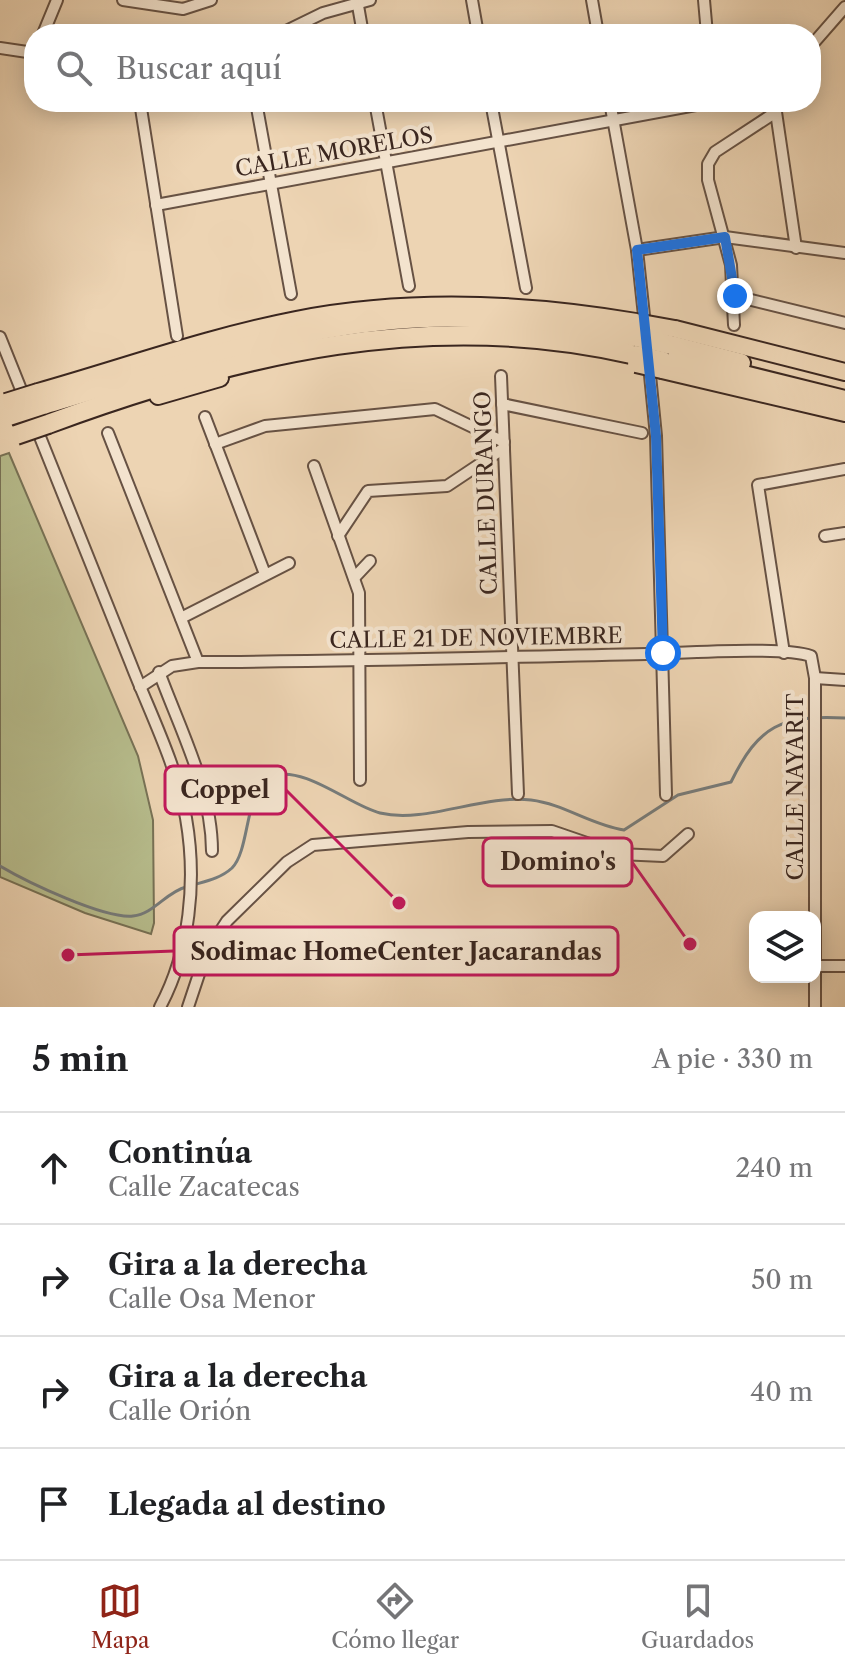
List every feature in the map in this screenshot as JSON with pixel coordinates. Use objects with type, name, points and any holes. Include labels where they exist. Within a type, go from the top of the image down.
[{"type":"highway","points":[[4,410],[242,347],[393,320],[472,317],[550,322],[636,344],[845,388]]},
{"type":"highway","points":[[8,437],[250,361],[307,347],[391,337],[482,334],[636,344]]},
{"type":"highway","points":[[668,351],[728,371],[845,400]]},
{"type":"main road","points":[[636,344],[668,351],[845,372]]},
{"type":"main road","points":[[668,351],[845,413]]},
{"type":"street","points":[[47,24],[57,0]]},
{"type":"street","points":[[123,0],[183,9],[211,0]]},
{"type":"street","points":[[300,24],[323,13],[370,0]]},
{"type":"street","points":[[472,0],[476,24]]},
{"type":"street","points":[[592,0],[596,24]]},
{"type":"street","points":[[704,0],[706,24]]},
{"type":"street","points":[[357,2],[361,24]]},
{"type":"street","points":[[821,35],[845,7]]},
{"type":"street","points":[[0,48],[24,52]]},
{"type":"street","points":[[142,112],[177,336]]},
{"type":"street","points":[[258,112],[291,294]]},
{"type":"street","points":[[377,112],[409,286]]},
{"type":"street","points":[[493,112],[526,288]]},
{"type":"street","points":[[612,112],[637,250],[656,436],[666,795]]},
{"type":"street","name":"CALLE MORELOS","points":[[156,205],[660,112]]},
{"type":"street","points":[[734,325],[735,296],[725,237],[708,180],[708,164],[715,152],[770,112]]},
{"type":"street","points":[[778,112],[796,248]]},
{"type":"street","points":[[637,250],[725,237],[845,253]]},
{"type":"street","points":[[735,296],[845,323]]},
{"type":"street","points":[[0,337],[140,687],[186,818],[190,904],[179,965],[160,1007]]},
{"type":"street","name":"CALLE DURANGO","points":[[501,376],[518,794]]},
{"type":"street","points":[[502,404],[642,433]]},
{"type":"street","points":[[215,444],[265,426],[435,409],[504,445],[447,486],[368,491],[338,536]]},
{"type":"street","points":[[205,417],[265,574]]},
{"type":"street","points":[[108,433],[198,662]]},
{"type":"street","points":[[314,466],[359,593],[360,780]]},
{"type":"street","points":[[784,653],[758,485],[845,469]]},
{"type":"street","points":[[825,536],[845,533]]},
{"type":"street","points":[[354,578],[370,561]]},
{"type":"street","points":[[181,618],[289,563]]},
{"type":"street","name":"CALLE 21 DE NOVIEMBRE","points":[[140,687],[159,672],[198,662],[360,662],[663,653],[803,653],[815,662]]},
{"type":"street","name":"CALLE NAYARIT","points":[[815,662],[815,911]]},
{"type":"street","points":[[159,672],[203,788],[212,833],[212,851]]},
{"type":"street","points":[[815,678],[845,680]]},
{"type":"street","points":[[188,1007],[206,953],[227,921],[287,862],[313,845],[468,832],[552,831],[619,854],[663,856],[688,834]]},
{"type":"street","points":[[821,966],[845,966]]},
{"type":"street","name":"CALLE NAYARIT","points":[[815,983],[815,1007]]},
{"type":"green space","points":[[9,453],[138,756],[153,820],[154,923],[151,934],[85,913],[0,877],[0,456]]},
{"type":"waterway","points":[[193,885],[219,877],[232,868],[242,847],[257,792],[273,776],[299,776],[380,813],[416,815],[494,801],[531,800],[624,830],[678,795],[731,782],[752,748],[774,728],[804,719],[845,718]]},
{"type":"waterway","points":[[0,866],[66,898],[120,915],[140,914],[186,887]]},
{"type":"place","name":"Coppel","points":[[399,903]]},
{"type":"place","name":"Domino's","points":[[690,944]]},
{"type":"place","name":"Sodimac HomeCenter Jacarandas","points":[[68,955]]},
{"type":"route","points":[[663,653],[656,436],[637,250],[725,237],[735,296]]}]
